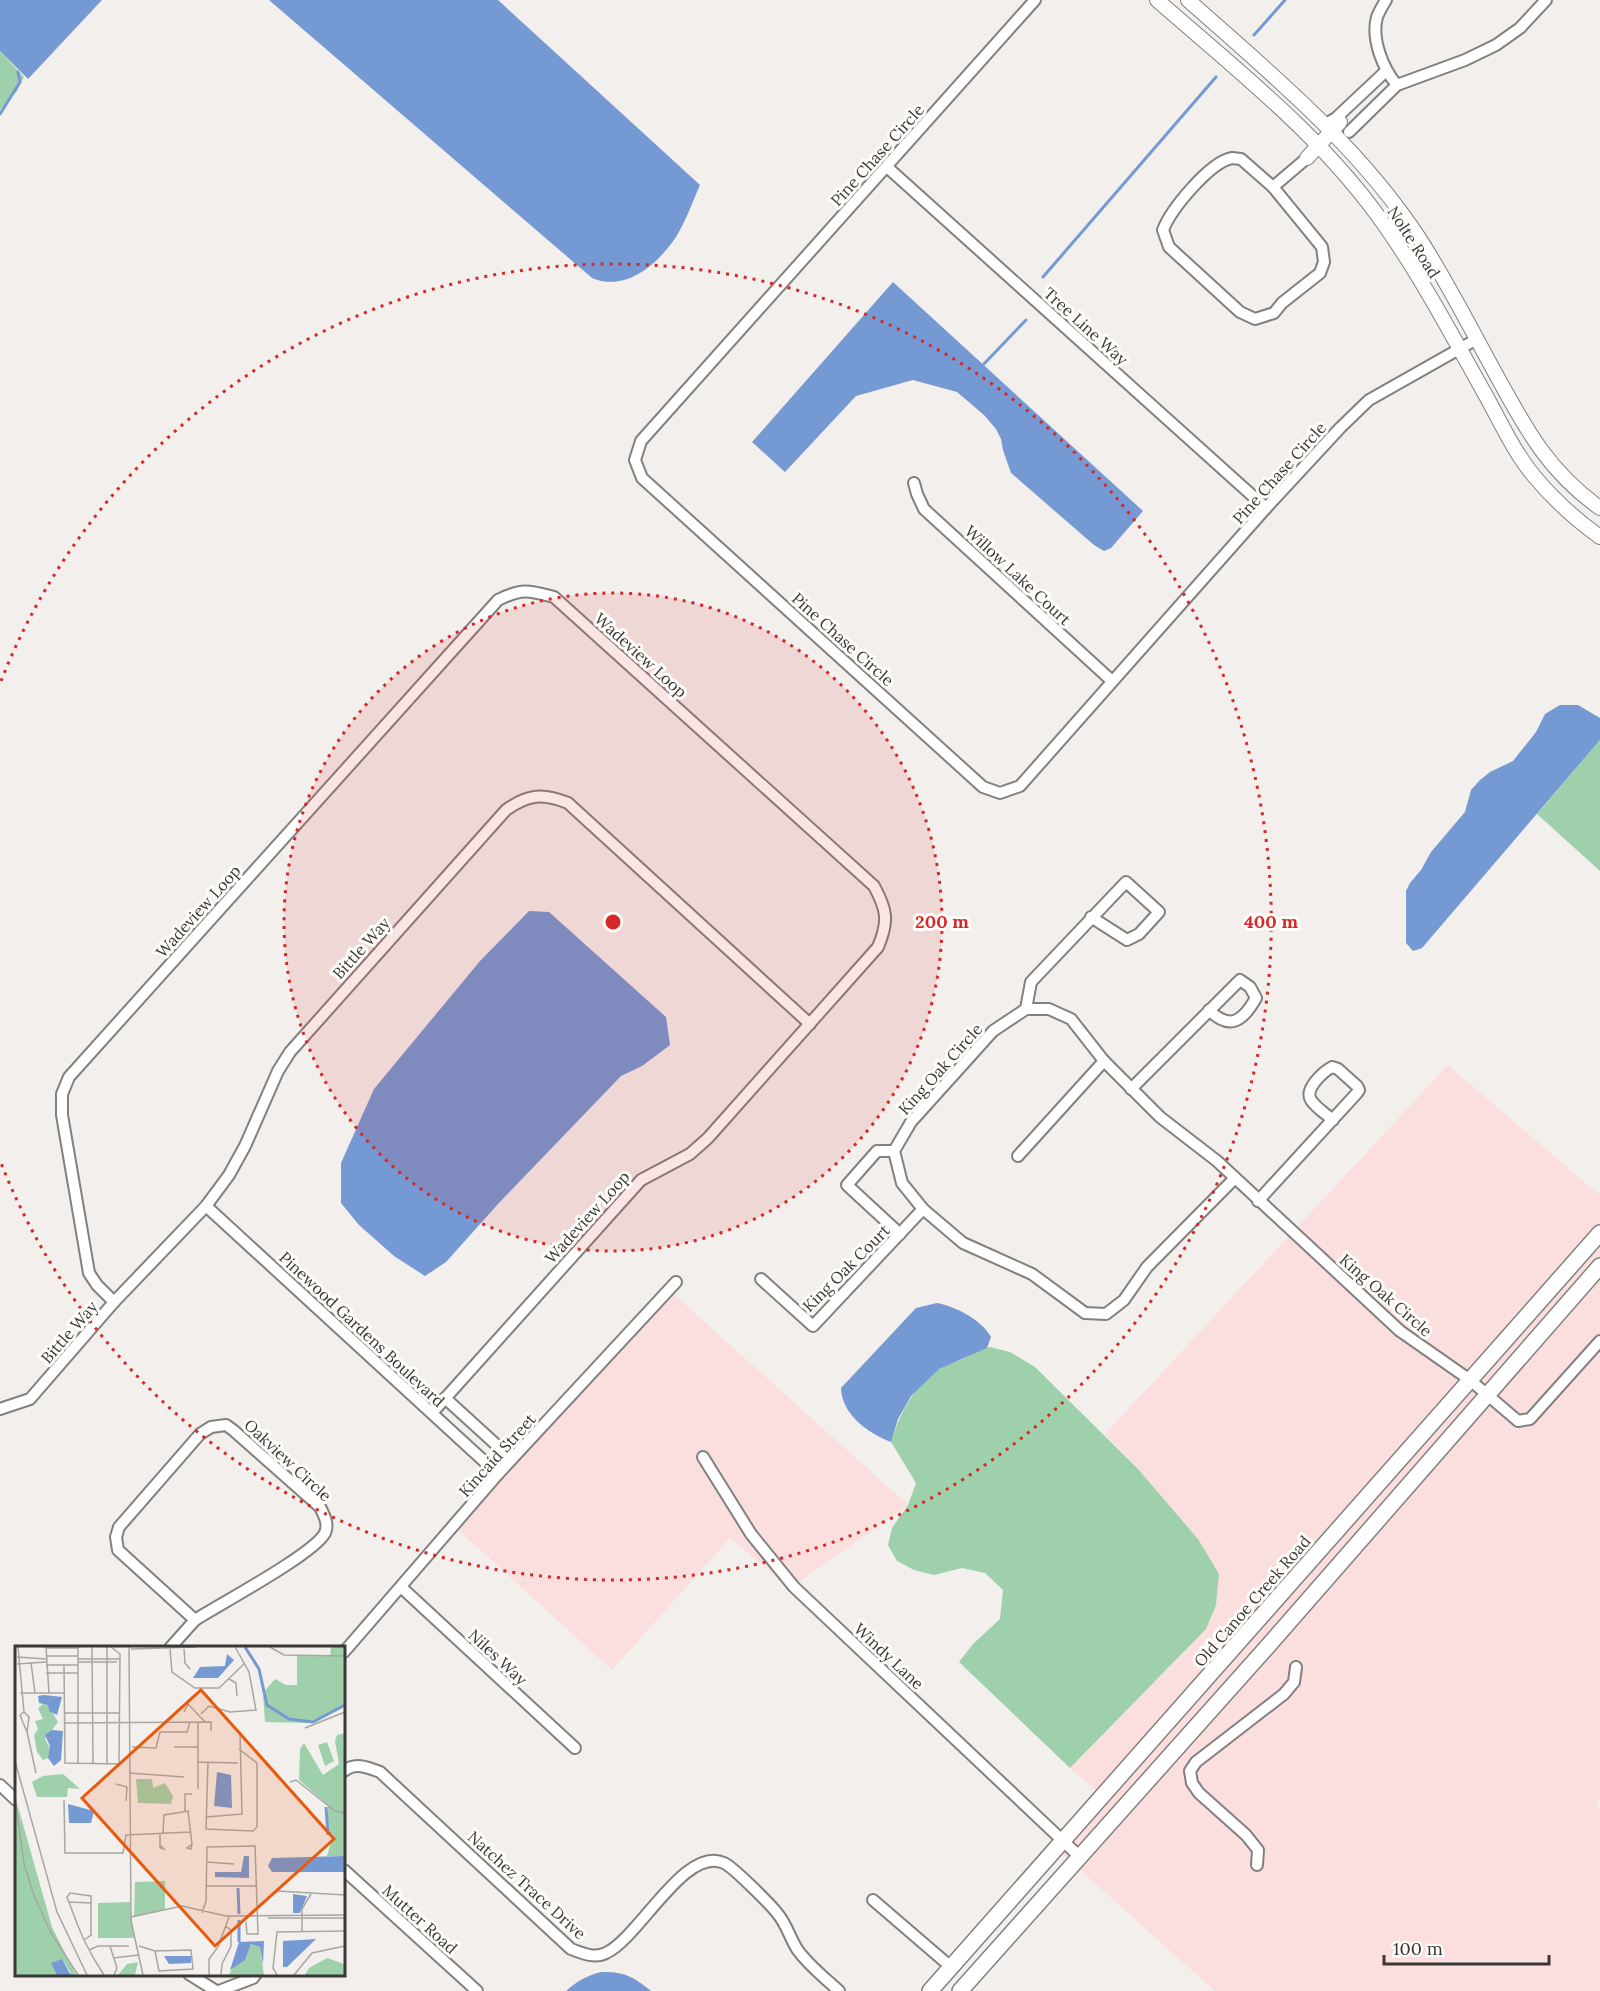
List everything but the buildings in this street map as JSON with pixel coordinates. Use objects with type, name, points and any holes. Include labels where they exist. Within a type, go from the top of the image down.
[{"type":"main road","name":"Old Canoe Creek Road","points":[[930,1991],[1600,1233]]},
{"type":"main road","points":[[960,1991],[1268,1646],[1600,1266]]},
{"type":"street","name":"Pine Chase Circle","points":[[1035,0],[641,441],[635,460],[642,478],[983,787],[1000,793],[1020,786],[1266,508],[1369,400],[1477,339]]},
{"type":"street","name":"Nolte Road","points":[[1157,0],[1251,82],[1333,132]]},
{"type":"street","name":"Nolte Road","points":[[1188,0],[1333,132],[1394,206],[1418,237],[1548,461],[1571,485],[1600,508]]},
{"type":"street","points":[[1386,0],[1377,18],[1376,42],[1391,78]]},
{"type":"street","points":[[1394,206],[1382,200],[1344,154],[1326,142],[1333,132],[1339,115],[1391,78],[1465,60],[1496,45],[1520,28],[1546,0]]},
{"type":"street","points":[[1276,190],[1391,78]]},
{"type":"street","name":"Nolte Road","points":[[1333,132],[1333,160],[1388,229],[1416,273],[1532,474],[1576,520],[1600,537]]},
{"type":"street","points":[[1224,159],[1241,159],[1276,190],[1322,247],[1324,262],[1320,273],[1282,303],[1274,313],[1255,319],[1240,312],[1169,247],[1164,230],[1171,215],[1196,185],[1224,159]]},
{"type":"street","points":[[1309,160],[1333,160]]},
{"type":"street","name":"Tree Line Way","points":[[887,167],[1266,508]]},
{"type":"street","name":"Willow Lake Court","points":[[914,483],[916,494],[924,509],[1112,681]]},
{"type":"street","name":"Wadeview Loop","points":[[114,1302],[89,1273],[62,1115],[62,1094],[69,1077],[498,600],[515,591],[532,591],[554,597],[873,886],[885,906],[886,930],[878,947],[708,1138],[690,1154],[641,1180],[432,1413]]},
{"type":"street","name":"Bittle Way","points":[[0,1409],[30,1399],[114,1302],[206,1206],[229,1175],[278,1071],[290,1052],[506,810],[520,800],[537,796],[553,797],[568,803],[810,1024]]},
{"type":"street","points":[[1026,1009],[1031,982],[1091,917],[1126,882],[1159,912],[1139,934],[1127,940],[1091,917]]},
{"type":"street","points":[[1131,1089],[1209,1010],[1240,980],[1250,987],[1256,998],[1248,1012],[1238,1020],[1229,1022],[1216,1017],[1209,1010]]},
{"type":"street","name":"King Oak Circle","points":[[894,1152],[911,1122],[993,1031],[1026,1009],[1049,1009],[1071,1019],[1104,1061],[1160,1117],[1217,1161],[1400,1331],[1470,1380],[1518,1421],[1530,1419],[1600,1341]]},
{"type":"street","points":[[1018,1156],[1104,1061]]},
{"type":"street","points":[[1258,1201],[1333,1120],[1359,1090],[1338,1069],[1332,1067],[1326,1070],[1310,1089],[1309,1094],[1310,1100],[1333,1120]]},
{"type":"street","points":[[900,1233],[847,1185],[877,1151],[894,1152],[902,1183],[922,1209],[963,1242],[1032,1274],[1085,1313],[1106,1314],[1124,1300],[1147,1267],[1234,1179]]},
{"type":"street","name":"Pinewood Gardens Boulevard","points":[[206,1206],[498,1474]]},
{"type":"street","name":"King Oak Court","points":[[761,1279],[813,1326],[922,1209]]},
{"type":"street","name":"Kincaid Street","points":[[345,1651],[498,1474],[676,1282]]},
{"type":"street","name":"Pinewood Gardens Boulevard","points":[[445,1398],[512,1459]]},
{"type":"street","name":"Oakview Circle","points":[[171,1646],[195,1620],[310,1549],[326,1532],[326,1519],[320,1507],[226,1425],[211,1427],[200,1434],[119,1527],[116,1538],[118,1550],[195,1620]]},
{"type":"street","name":"Windy Lane","points":[[703,1457],[751,1533],[794,1587],[1080,1857]]},
{"type":"street","name":"Niles Way","points":[[401,1587],[575,1748]]},
{"type":"street","points":[[1257,1865],[1258,1850],[1246,1835],[1199,1793],[1192,1783],[1190,1772],[1196,1762],[1284,1694],[1294,1682],[1296,1667]]},
{"type":"street","name":"Natchez Trace Drive","points":[[345,1770],[349,1767],[362,1766],[380,1772],[571,1949],[587,1956],[605,1954],[626,1937],[687,1870],[704,1861],[724,1863],[778,1913],[798,1950],[820,1975],[839,1991]]},
{"type":"street","points":[[0,1785],[15,1799]]},
{"type":"street","name":"Mutter Road","points":[[345,1871],[477,1991]]},
{"type":"street","points":[[873,1900],[951,1967]]},
{"type":"street","points":[[192,1976],[218,1991],[254,1976]]},
{"type":"shaded area","points":[[1448,1065],[1598,1194],[1600,1192],[1600,1224],[1098,1792],[1070,1768],[1183,1653],[1198,1539],[1105,1434]]},
{"type":"shaded area","points":[[1600,1242],[1600,1258],[1264,1642],[1069,1860],[1060,1852]]},
{"type":"shaded area","points":[[1600,1275],[1600,1799],[1597,1804],[1600,1809],[1600,1991],[1215,1991],[1078,1868]]},
{"type":"shaded area","points":[[669,1290],[908,1505],[790,1588],[730,1538],[612,1670],[455,1527]]},
{"type":"green space","points":[[0,51],[24,77],[17,91],[0,110]]},
{"type":"green space","points":[[1600,740],[1600,871],[1537,814]]},
{"type":"green space","points":[[990,1347],[1010,1352],[1035,1367],[1138,1469],[1198,1539],[1219,1574],[1216,1605],[1206,1629],[1070,1768],[959,1662],[973,1644],[1000,1619],[1003,1590],[985,1573],[962,1568],[934,1575],[914,1570],[897,1561],[888,1545],[892,1528],[908,1505],[916,1483],[891,1442],[903,1411],[915,1392],[939,1369]]},
{"type":"water","points":[[0,0],[102,0],[28,79],[0,51]]},
{"type":"water","points":[[269,0],[498,0],[700,185],[679,231],[655,262],[636,275],[615,282],[592,278]]},
{"type":"water","points":[[893,282],[1143,511],[1111,548],[1104,551],[1094,545],[1011,473],[996,429],[984,415],[957,392],[913,380],[856,396],[785,472],[752,442]]},
{"type":"water","points":[[1560,705],[1578,705],[1600,718],[1600,740],[1422,948],[1413,951],[1406,943],[1406,891],[1410,883],[1421,870],[1431,852],[1465,812],[1471,790],[1490,772],[1513,761],[1536,732],[1545,714]]},
{"type":"water","points":[[529,911],[549,912],[666,1017],[670,1045],[642,1066],[621,1076],[498,1204],[446,1262],[425,1276],[394,1256],[359,1225],[341,1203],[341,1163],[374,1089],[480,961]]},
{"type":"water","points":[[937,1303],[952,1307],[975,1319],[991,1337],[987,1348],[939,1369],[911,1396],[898,1419],[891,1442],[865,1428],[851,1415],[842,1398],[841,1388],[916,1308]]},
{"type":"water","points":[[601,1972],[628,1976],[651,1991],[566,1991],[582,1979]]},
{"type":"waterway","points":[[1254,35],[1285,0]]},
{"type":"waterway","points":[[0,114],[20,82],[18,72]]},
{"type":"waterway","points":[[1043,277],[1216,77]]},
{"type":"waterway","points":[[981,367],[1026,320]]}]
